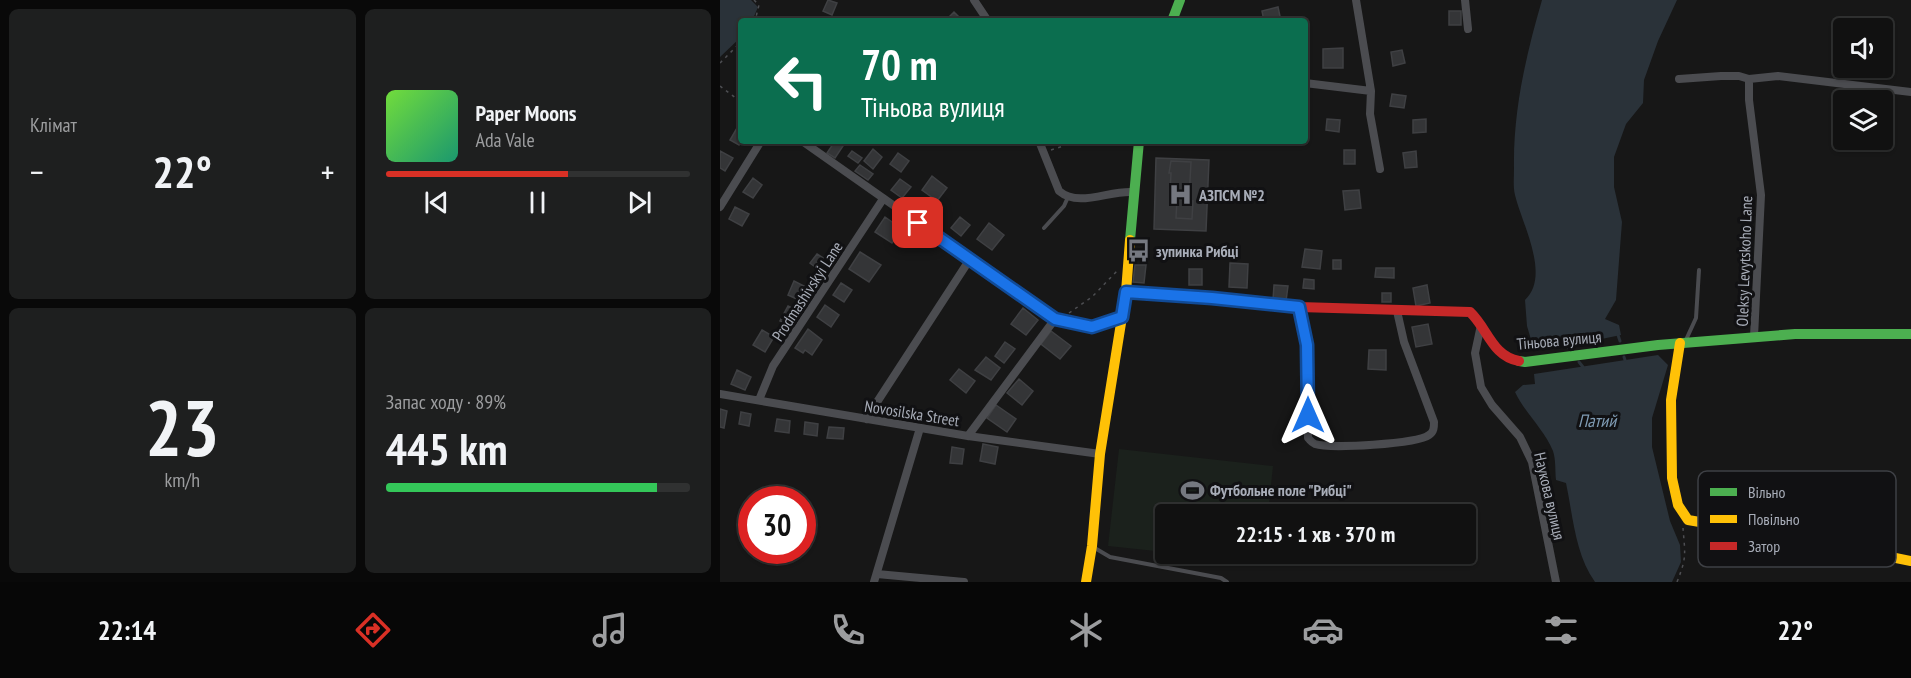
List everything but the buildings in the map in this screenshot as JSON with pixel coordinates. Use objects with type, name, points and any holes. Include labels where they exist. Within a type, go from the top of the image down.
[{"type":"street","points":[[974,0],[986,18]]},
{"type":"street","points":[[1173,18],[1180,0]]},
{"type":"street","points":[[1356,0],[1371,91],[1370,114],[1380,169]]},
{"type":"street","points":[[1465,0],[1468,29]]},
{"type":"street","points":[[1679,79],[1739,76],[1749,79],[1778,76],[1911,92]]},
{"type":"street","name":"Oleksy Levytskoho Lane","points":[[1749,79],[1749,100],[1761,195],[1754,337]]},
{"type":"street","points":[[1308,83],[1371,91]]},
{"type":"street","points":[[720,207],[759,144]]},
{"type":"street","points":[[806,144],[1055,319],[1092,327],[1122,317]]},
{"type":"street","points":[[1040,144],[1059,191],[1068,197],[1085,198],[1133,192]]},
{"type":"street","points":[[1086,582],[1092,546],[1100,454],[1126,292],[1139,144]]},
{"type":"street","name":"Prodmashivskyi Lane","points":[[759,400],[773,366],[883,199]]},
{"type":"street","points":[[866,419],[970,259]]},
{"type":"street","name":"Тіньова вулиця","points":[[1126,292],[1299,307],[1397,311],[1461,310],[1477,317],[1498,352],[1510,360],[1525,362],[1683,343],[1795,334],[1911,334]]},
{"type":"street","points":[[1299,307],[1307,345],[1308,438],[1316,444],[1325,445],[1411,441],[1429,435],[1432,431],[1434,422],[1404,342],[1397,311]]},
{"type":"street","points":[[968,436],[1055,319]]},
{"type":"street","name":"Наукова вулиця","points":[[1481,325],[1475,353],[1481,387],[1492,405],[1520,437],[1532,462],[1556,582]]},
{"type":"street","points":[[1683,343],[1671,400],[1672,478],[1678,505],[1688,520],[1698,522]]},
{"type":"street","name":"Novosilska Street","points":[[720,394],[968,436],[1100,454]]},
{"type":"street","points":[[920,428],[876,578],[964,582]]},
{"type":"street","points":[[1896,558],[1911,561]]},
{"type":"lane","points":[[1044,228],[1064,206],[1068,197]]},
{"type":"lane","points":[[1683,343],[1696,318],[1699,270]]},
{"type":"lane","points":[[1092,546],[1110,556],[1221,578],[1227,582]]},
{"type":"path","points":[[754,0],[759,5],[756,18]]},
{"type":"path","points":[[720,63],[738,45]]},
{"type":"path","points":[[720,86],[738,100]]},
{"type":"path","points":[[1043,153],[1069,144]]},
{"type":"path","points":[[1055,319],[1068,314],[1092,297],[1129,260]]},
{"type":"path","points":[[1677,582],[1685,562],[1686,553],[1682,530],[1685,515]]},
{"type":"shaded area","name":"Футбольне поле \"Рибці\"","points":[[1119,449],[1273,466],[1269,504],[1155,504],[1155,551],[1108,546]]},
{"type":"water","points":[[720,0],[751,0],[758,7],[753,18],[738,18],[738,40],[720,57]]},
{"type":"water","points":[[1542,0],[1677,0],[1658,41],[1644,80],[1643,103],[1626,124],[1614,157],[1614,187],[1622,222],[1616,300],[1605,319],[1619,325],[1621,335],[1567,346],[1532,343],[1527,326],[1525,300],[1532,290],[1535,264],[1514,189],[1514,147],[1518,104]]},
{"type":"water","name":"Патий","points":[[1658,355],[1668,365],[1652,418],[1652,447],[1670,521],[1680,545],[1681,562],[1672,582],[1595,582],[1579,547],[1566,483],[1556,480],[1553,451],[1545,435],[1515,392],[1523,385],[1535,384],[1534,374]]},
{"type":"waterway","points":[[1618,335],[1620,341]]},
{"type":"waterway","points":[[1579,362],[1583,367]]},
{"type":"traffic: fast","points":[[1173,18],[1180,0]]},
{"type":"traffic: fast","points":[[1130,240],[1139,144]]},
{"type":"traffic: fast","points":[[1519,361],[1658,345],[1795,334],[1911,334]]},
{"type":"traffic: slow","points":[[1086,582],[1092,546],[1100,454],[1126,292],[1130,240]]},
{"type":"traffic: slow","points":[[1680,343],[1671,400],[1672,478],[1678,505],[1688,520],[1698,522]]},
{"type":"traffic: slow","points":[[1896,558],[1911,561]]},
{"type":"traffic: jam","points":[[1126,292],[1299,307],[1470,312],[1496,348],[1502,354],[1519,361]]},
{"type":"place","name":"АЗПСМ №2","points":[[1181,195]]},
{"type":"place","name":"зупинка Рибці","points":[[1138,251]]},
{"type":"place","name":"Футбольне поле \"Рибці\"","points":[[1192,490]]},
{"type":"route","points":[[918,223],[1055,319],[1092,327],[1109,322],[1122,317],[1126,292],[1299,307],[1307,345],[1308,415]]}]
